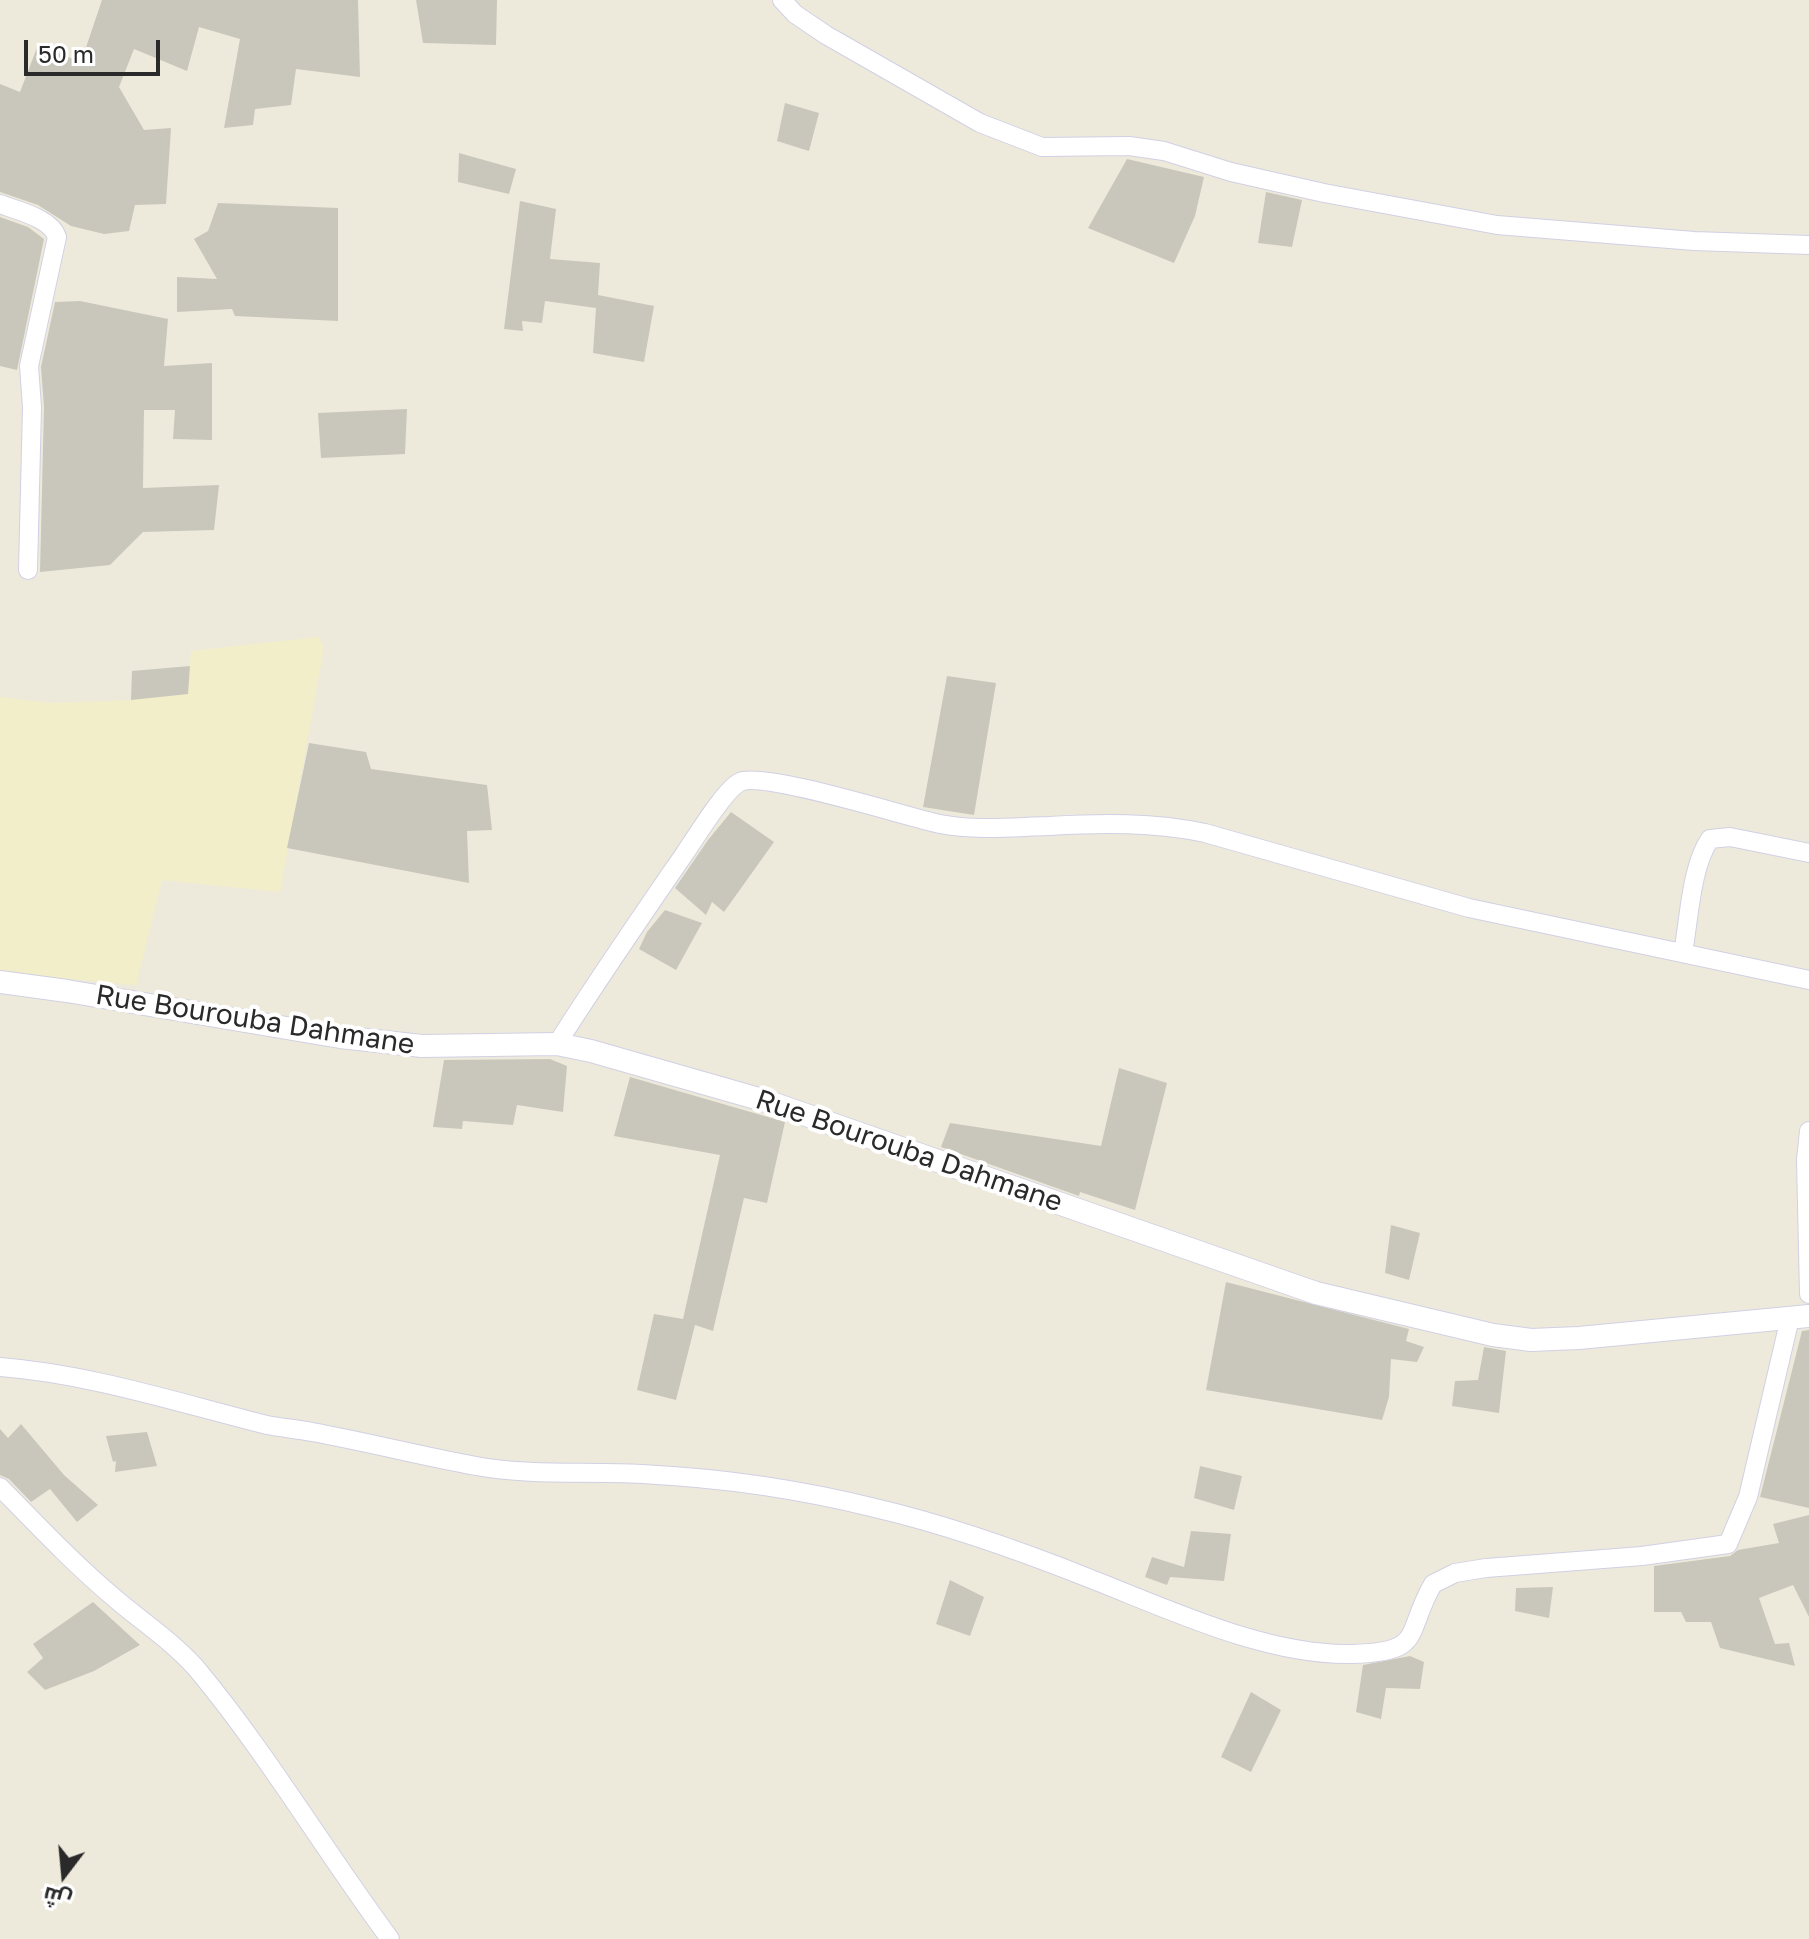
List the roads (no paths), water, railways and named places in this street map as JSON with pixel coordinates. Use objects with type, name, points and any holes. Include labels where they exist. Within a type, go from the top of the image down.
[{"type":"street","points":[[782,0],[795,14],[826,35],[980,123],[1042,147],[1129,146],[1164,151],[1231,172],[1324,193],[1497,225],[1694,241],[1809,245]]},
{"type":"street","points":[[0,204],[54,228],[57,237],[29,366],[32,407],[28,570]]},
{"type":"street","points":[[557,1044],[610,960],[705,824],[732,788],[751,779],[965,828],[1114,823],[1174,827],[1205,833],[1469,908],[1809,980]]},
{"type":"street","points":[[1683,953],[1695,882],[1703,849],[1710,839],[1730,837],[1809,853]]},
{"type":"street","name":"Rue Bourouba Dahmane","points":[[0,982],[340,1037],[422,1046],[557,1044],[591,1051],[766,1101],[1316,1293],[1493,1335],[1531,1340],[1579,1338],[1799,1317]]},
{"type":"street","points":[[1809,1131],[1809,1294]]},
{"type":"street","points":[[0,1367],[27,1369],[97,1383],[272,1426],[479,1466],[530,1473],[626,1473],[700,1478],[862,1505],[1040,1558],[1161,1608],[1260,1640],[1303,1651],[1353,1654],[1398,1649],[1410,1640],[1433,1584],[1455,1573],[1642,1556],[1728,1544],[1748,1497],[1799,1317]]},
{"type":"street","points":[[0,1487],[118,1601],[155,1629],[194,1666],[261,1751],[347,1881],[390,1939]]}]
